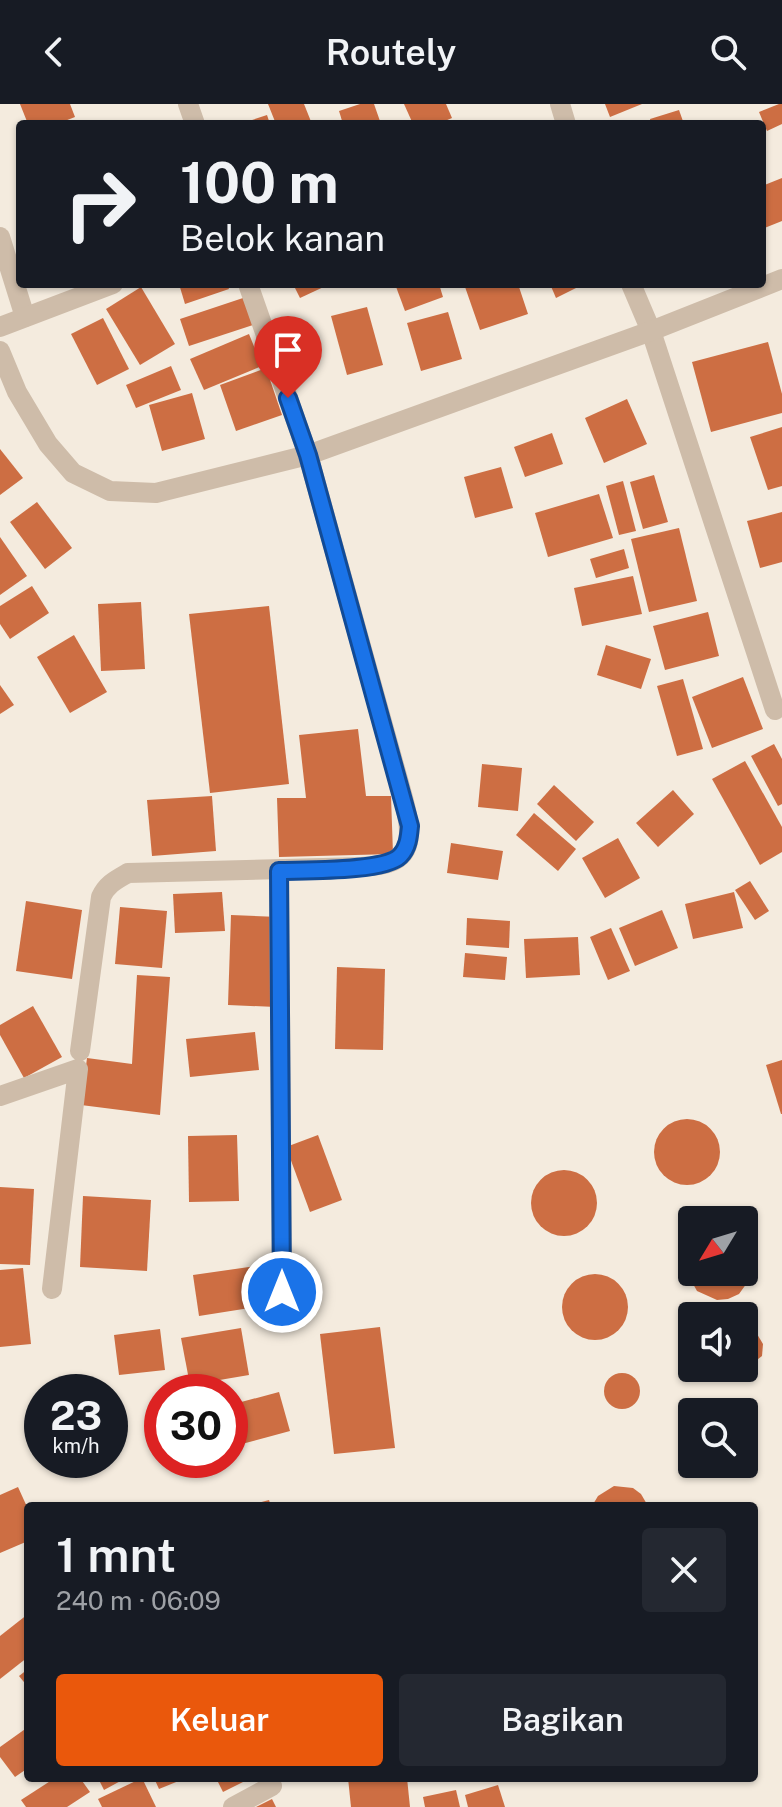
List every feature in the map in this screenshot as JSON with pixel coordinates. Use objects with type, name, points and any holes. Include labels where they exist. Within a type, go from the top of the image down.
[{"type":"street","points":[[0,237],[25,317]]},
{"type":"street","points":[[0,327],[102,288]]},
{"type":"street","points":[[80,1051],[101,897],[106,886],[128,873],[279,871],[390,863],[405,848],[410,826],[308,455],[249,288]]},
{"type":"street","points":[[633,288],[651,331],[775,710]]},
{"type":"street","points":[[0,351],[17,392],[48,444],[73,473],[110,491],[156,493],[308,455],[651,331],[759,288]]},
{"type":"street","points":[[279,871],[282,1292]]},
{"type":"street","points":[[0,1096],[78,1069],[52,1289]]},
{"type":"street","points":[[233,1807],[272,1786]]},
{"type":"building","points":[[20,104],[70,104],[75,117],[67,120],[26,120]]},
{"type":"building","points":[[268,104],[304,104],[310,120],[274,120]]},
{"type":"building","points":[[360,104],[374,104],[380,120],[342,120],[339,111]]},
{"type":"building","points":[[404,104],[446,104],[452,118],[447,120],[411,120]]},
{"type":"building","points":[[605,104],[642,104],[610,117]]},
{"type":"building","points":[[782,104],[782,124],[767,131],[766,120],[762,120],[759,112]]},
{"type":"building","points":[[679,110],[683,120],[650,120]]},
{"type":"building","points":[[267,115],[269,120],[252,120]]},
{"type":"building","points":[[782,178],[782,221],[766,227],[766,184]]},
{"type":"building","points":[[142,288],[175,344],[140,365],[106,309]]},
{"type":"building","points":[[180,288],[229,289],[185,304]]},
{"type":"building","points":[[295,288],[321,288],[300,298]]},
{"type":"building","points":[[396,288],[440,288],[443,297],[405,311]]},
{"type":"building","points":[[465,288],[519,288],[528,314],[480,330]]},
{"type":"building","points":[[552,288],[576,288],[556,298]]},
{"type":"building","points":[[243,298],[253,325],[189,346],[180,319]]},
{"type":"building","points":[[367,307],[383,365],[347,375],[331,316]]},
{"type":"building","points":[[448,312],[462,359],[421,371],[407,323]]},
{"type":"building","points":[[103,318],[129,369],[97,385],[71,334]]},
{"type":"building","points":[[249,334],[262,366],[204,390],[190,359]]},
{"type":"building","points":[[768,342],[782,394],[782,413],[711,432],[692,362]]},
{"type":"building","points":[[171,366],[181,390],[136,408],[126,385]]},
{"type":"building","points":[[266,368],[282,415],[236,431],[220,385]]},
{"type":"building","points":[[192,393],[205,439],[162,451],[149,405]]},
{"type":"building","points":[[627,399],[647,444],[604,463],[585,418]]},
{"type":"building","points":[[782,427],[782,486],[768,490],[750,437]]},
{"type":"building","points":[[552,433],[563,464],[525,477],[514,447]]},
{"type":"building","points":[[0,449],[23,478],[0,495]]},
{"type":"building","points":[[501,467],[513,508],[475,518],[464,477]]},
{"type":"building","points":[[654,475],[668,522],[643,529],[630,482]]},
{"type":"building","points":[[623,481],[636,531],[619,535],[606,486]]},
{"type":"building","points":[[599,494],[613,538],[548,557],[535,513]]},
{"type":"building","points":[[37,502],[72,548],[45,569],[10,522]]},
{"type":"building","points":[[782,512],[782,562],[760,568],[747,521]]},
{"type":"building","points":[[679,528],[697,601],[649,612],[631,539]]},
{"type":"building","points":[[0,537],[27,576],[0,595]]},
{"type":"building","points":[[624,549],[629,568],[596,578],[590,559]]},
{"type":"building","points":[[633,576],[642,614],[582,626],[574,588]]},
{"type":"building","points":[[32,586],[49,613],[10,639],[0,624],[0,606]]},
{"type":"building","points":[[141,602],[145,669],[101,671],[98,604]]},
{"type":"building","points":[[269,606],[289,784],[210,793],[189,614]]},
{"type":"building","points":[[708,612],[719,656],[665,670],[653,626]]},
{"type":"building","points":[[74,635],[107,692],[70,713],[37,657]]},
{"type":"building","points":[[606,645],[651,659],[641,689],[597,675]]},
{"type":"building","points":[[743,677],[763,729],[712,748],[692,697]]},
{"type":"building","points":[[683,679],[703,749],[677,756],[657,686]]},
{"type":"building","points":[[0,685],[14,705],[0,714]]},
{"type":"building","points":[[358,729],[366,796],[391,796],[393,854],[279,857],[277,798],[306,798],[299,735]]},
{"type":"building","points":[[774,744],[782,759],[782,804],[778,806],[751,756]]},
{"type":"building","points":[[745,761],[782,827],[782,852],[760,865],[712,779]]},
{"type":"building","points":[[482,764],[522,768],[518,811],[478,807]]},
{"type":"building","points":[[554,785],[594,822],[576,841],[537,804]]},
{"type":"building","points":[[673,790],[694,814],[658,847],[636,823]]},
{"type":"building","points":[[212,796],[216,851],[152,856],[147,800]]},
{"type":"building","points":[[534,813],[576,849],[558,871],[516,835]]},
{"type":"building","points":[[618,838],[640,878],[605,898],[582,858]]},
{"type":"building","points":[[451,843],[503,851],[498,880],[447,873]]},
{"type":"building","points":[[750,881],[769,911],[755,920],[735,890]]},
{"type":"building","points":[[222,892],[225,931],[175,933],[173,894]]},
{"type":"building","points":[[734,892],[743,928],[693,939],[685,904]]},
{"type":"building","points":[[26,901],[82,910],[72,979],[16,971]]},
{"type":"building","points":[[120,907],[167,911],[162,968],[115,964]]},
{"type":"building","points":[[662,910],[678,948],[635,966],[619,928]]},
{"type":"building","points":[[231,915],[279,917],[276,1007],[228,1005]]},
{"type":"building","points":[[467,918],[510,921],[509,948],[466,945]]},
{"type":"building","points":[[611,928],[630,971],[608,980],[590,937]]},
{"type":"building","points":[[578,937],[580,975],[526,978],[524,939]]},
{"type":"building","points":[[465,953],[507,957],[505,980],[463,977]]},
{"type":"building","points":[[337,967],[385,969],[383,1050],[335,1049]]},
{"type":"building","points":[[137,975],[170,977],[160,1115],[81,1105],[87,1058],[132,1064]]},
{"type":"building","points":[[33,1006],[62,1057],[24,1078],[0,1035],[0,1025]]},
{"type":"building","points":[[255,1032],[259,1070],[190,1077],[186,1039]]},
{"type":"building","points":[[782,1060],[782,1114],[781,1114],[766,1065]]},
{"type":"building","points":[[681,1119],[693,1119],[705,1124],[715,1134],[720,1152],[718,1165],[705,1180],[693,1185],[681,1185],[669,1180],[659,1170],[654,1158],[654,1146],[659,1134],[669,1124]]},
{"type":"building","points":[[237,1135],[239,1201],[189,1202],[188,1136]]},
{"type":"building","points":[[318,1135],[342,1200],[310,1212],[286,1147]]},
{"type":"building","points":[[564,1170],[577,1172],[592,1185],[597,1203],[595,1216],[582,1231],[564,1236],[551,1234],[536,1221],[531,1203],[533,1190],[546,1175]]},
{"type":"building","points":[[0,1187],[34,1189],[30,1265],[0,1264]]},
{"type":"building","points":[[83,1196],[151,1200],[147,1271],[80,1267]]},
{"type":"building","points":[[256,1266],[263,1306],[199,1316],[193,1275]]},
{"type":"building","points":[[23,1268],[31,1344],[0,1347],[0,1270]]},
{"type":"building","points":[[595,1274],[608,1276],[623,1289],[628,1307],[626,1320],[613,1335],[595,1340],[582,1338],[567,1325],[562,1307],[564,1294],[577,1279]]},
{"type":"building","points":[[694,1286],[745,1286],[739,1294],[728,1299],[717,1300],[697,1291]]},
{"type":"building","points":[[380,1327],[395,1448],[334,1454],[320,1334]]},
{"type":"building","points":[[241,1328],[249,1375],[188,1374],[181,1338]]},
{"type":"building","points":[[160,1329],[165,1370],[119,1374],[114,1335]]},
{"type":"building","points":[[758,1336],[763,1344],[762,1356],[758,1359]]},
{"type":"building","points":[[622,1373],[635,1378],[640,1391],[635,1404],[622,1409],[609,1404],[604,1391],[609,1378]]},
{"type":"building","points":[[279,1392],[290,1431],[248,1442],[248,1400]]},
{"type":"building","points":[[614,1486],[633,1488],[646,1502],[594,1502]]},
{"type":"building","points":[[18,1487],[25,1502],[24,1543],[0,1553],[0,1495]]},
{"type":"building","points":[[24,1617],[24,1660],[0,1679],[0,1636]]},
{"type":"building","points":[[24,1730],[24,1771],[15,1777],[0,1757],[0,1747]]},
{"type":"building","points":[[49,1782],[83,1782],[90,1792],[67,1807],[26,1807],[21,1800]]},
{"type":"building","points":[[100,1782],[119,1782],[104,1790]]},
{"type":"building","points":[[134,1782],[144,1782],[156,1807],[102,1807],[98,1799]]},
{"type":"building","points":[[156,1782],[176,1782],[159,1789]]},
{"type":"building","points":[[218,1782],[243,1782],[223,1792]]},
{"type":"building","points":[[348,1782],[407,1782],[410,1807],[351,1807]]},
{"type":"building","points":[[498,1785],[505,1807],[468,1807],[465,1795]]},
{"type":"building","points":[[456,1790],[460,1807],[425,1807],[423,1797]]},
{"type":"building","points":[[272,1799],[276,1807],[256,1807]]},
{"type":"route","points":[[282,1292],[279,871],[390,863],[400,857],[405,848],[410,826],[308,455],[288,398]]}]
